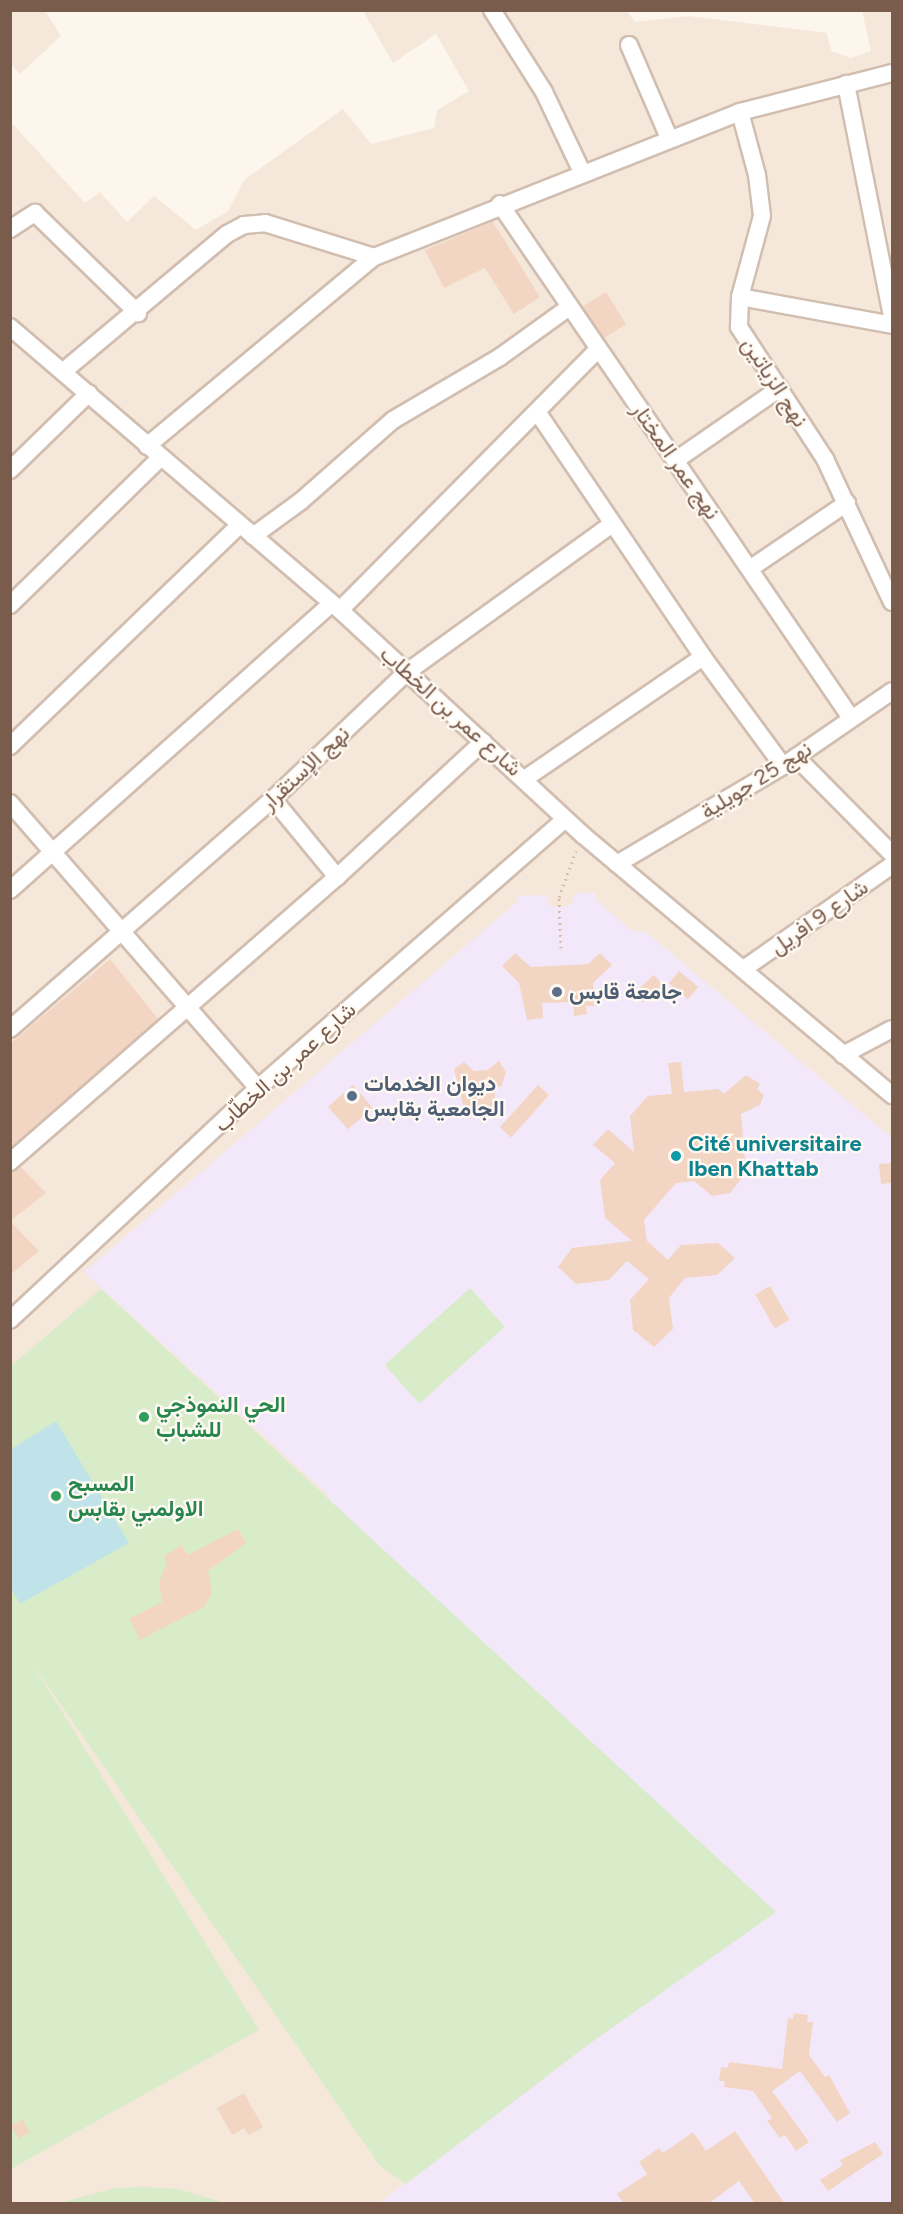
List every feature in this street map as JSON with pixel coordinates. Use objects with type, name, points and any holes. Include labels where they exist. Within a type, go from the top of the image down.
[{"type":"street","points":[[492,10],[544,92],[583,174]]},
{"type":"street","points":[[629,45],[669,138]]},
{"type":"street","points":[[147,446],[374,257],[500,204],[740,112],[892,73]]},
{"type":"street","points":[[846,84],[892,316]]},
{"type":"street","name":"نهج الزياتين","points":[[740,112],[759,185],[762,216],[740,297],[739,327],[780,388],[847,503],[892,602]]},
{"type":"street","name":"نهج عمر المختار","points":[[500,204],[568,308],[751,568],[851,718]]},
{"type":"street","points":[[10,229],[35,213],[138,313]]},
{"type":"street","points":[[65,370],[138,313],[214,244],[244,225],[265,223],[374,257]]},
{"type":"street","points":[[740,297],[892,325]]},
{"type":"street","points":[[10,746],[246,530],[301,501],[393,420],[500,357],[568,308]]},
{"type":"street","name":"شارع عمر بن الخطاب","points":[[10,327],[65,370],[160,458],[336,606],[525,778],[583,835],[745,968],[892,1095]]},
{"type":"street","points":[[10,890],[336,606],[538,413],[597,350]]},
{"type":"street","points":[[676,460],[780,388]]},
{"type":"street","points":[[10,470],[89,393]]},
{"type":"street","points":[[538,413],[703,657],[790,761],[892,854]]},
{"type":"street","points":[[10,604],[160,458]]},
{"type":"street","points":[[751,568],[847,503]]},
{"type":"street","name":"نهج الإستقرار","points":[[10,1029],[273,799],[407,672],[612,524]]},
{"type":"street","points":[[525,778],[703,657]]},
{"type":"street","name":"نهج 25 جويلية","points":[[617,864],[790,761],[892,691]]},
{"type":"street","points":[[10,1162],[337,876],[483,742]]},
{"type":"street","points":[[273,799],[337,876]]},
{"type":"street","points":[[10,803],[258,1088]]},
{"type":"street","name":"شارع عمر بن الخطّاب","points":[[15,1310],[258,1088],[565,819]]},
{"type":"street","name":"شارع 9 افريل","points":[[745,968],[892,865]]},
{"type":"street","points":[[843,1055],[892,1029]]},
{"type":"path","points":[[561,948],[559,897],[583,835]]},
{"type":"shaded area","points":[[11,10],[45,11],[61,36],[20,74],[11,64]]},
{"type":"shaded area","points":[[626,10],[635,22],[689,16],[827,33],[831,51],[851,58],[871,51],[862,11],[892,11],[892,2203],[11,2203],[11,122],[85,203],[100,192],[127,222],[154,196],[196,230],[228,211],[244,180],[343,109],[371,144],[434,128],[437,110],[469,91],[436,34],[393,63],[363,11]]},
{"type":"shaded area","points":[[575,893],[596,893],[596,900],[632,931],[646,932],[892,1138],[892,2203],[379,2203],[585,2047],[327,1494],[84,1272],[517,902],[517,896],[547,895],[549,905],[560,908],[572,904]]},
{"type":"green space","points":[[470,1288],[505,1327],[419,1404],[385,1365]]},
{"type":"green space","points":[[101,1289],[776,1912],[585,2047],[406,2184],[380,2166],[30,1660],[259,2030],[11,2169],[11,1366]]},
{"type":"green space","points":[[115,2188],[178,2189],[225,2203],[59,2203]]},
{"type":"water","name":"المسبح الاولمبي بقابس","points":[[56,1421],[129,1543],[20,1604],[11,1588],[11,1449]]},
{"type":"building","points":[[497,220],[493,222],[540,297],[514,314],[485,268],[444,288],[425,250]]},
{"type":"building","points":[[606,292],[626,324],[603,339],[583,306]]},
{"type":"building","points":[[515,953],[531,967],[588,964],[600,953],[612,965],[593,983],[594,1006],[586,1006],[587,1014],[574,1016],[573,1002],[542,1003],[543,1018],[527,1020],[519,983],[502,966]]},
{"type":"building","points":[[110,959],[158,1019],[10,1148],[10,1044]]},
{"type":"building","points":[[679,971],[698,987],[688,999],[669,983]]},
{"type":"building","points":[[654,975],[663,985],[643,1003],[634,993]]},
{"type":"building","points":[[499,1061],[506,1072],[501,1087],[495,1086],[494,1116],[466,1116],[454,1069],[464,1062],[474,1071],[487,1070]]},
{"type":"building","name":"Cité universitaire Iben Khattab","points":[[681,1062],[684,1092],[718,1089],[724,1094],[746,1075],[760,1084],[757,1089],[764,1095],[760,1105],[741,1114],[746,1173],[730,1193],[712,1196],[694,1181],[676,1183],[644,1220],[647,1241],[668,1260],[681,1245],[718,1243],[735,1258],[717,1275],[685,1278],[669,1298],[673,1329],[654,1347],[633,1330],[630,1300],[649,1279],[627,1261],[609,1280],[576,1284],[558,1267],[572,1248],[632,1241],[605,1218],[600,1180],[615,1163],[593,1145],[608,1129],[634,1152],[630,1116],[648,1096],[672,1094],[668,1063]]},
{"type":"building","name":"ديوان الخدمات الجامعية بقابس","points":[[353,1085],[373,1108],[348,1129],[328,1107]]},
{"type":"building","points":[[538,1085],[549,1095],[511,1137],[500,1127]]},
{"type":"building","points":[[892,1163],[892,1183],[881,1184],[879,1164]]},
{"type":"building","points":[[21,1167],[46,1193],[10,1221],[10,1172]]},
{"type":"building","points":[[10,1221],[39,1251],[10,1275]]},
{"type":"building","points":[[770,1286],[790,1320],[775,1328],[755,1294]]},
{"type":"building","points":[[238,1529],[246,1543],[208,1571],[212,1592],[204,1607],[140,1640],[129,1619],[162,1602],[159,1582],[167,1562],[164,1557],[181,1545],[188,1555]]},
{"type":"building","points":[[794,2013],[808,2015],[807,2022],[813,2022],[809,2055],[825,2077],[829,2075],[850,2113],[837,2122],[800,2071],[772,2091],[809,2142],[796,2151],[785,2135],[780,2138],[767,2121],[772,2118],[753,2091],[724,2087],[725,2081],[719,2081],[721,2067],[728,2068],[729,2062],[782,2069],[788,2018],[793,2019]]},
{"type":"building","points":[[244,2093],[263,2127],[249,2135],[244,2128],[232,2135],[217,2108]]},
{"type":"building","points":[[22,2119],[30,2132],[19,2139],[11,2126]]},
{"type":"building","points":[[735,2131],[785,2204],[755,2204],[739,2181],[708,2204],[624,2204],[617,2194],[647,2174],[639,2162],[659,2148],[663,2153],[693,2132],[706,2151]]},
{"type":"building","points":[[875,2142],[883,2154],[828,2191],[820,2180],[843,2165],[840,2160]]},
{"type":"place","name":"جامعة قابس","points":[[557,992]]},
{"type":"place","name":"ديوان الخدمات الجامعية بقابس","points":[[352,1096]]},
{"type":"place","name":"Cité universitaire Iben Khattab","points":[[676,1156]]},
{"type":"place","name":"الحي النموذجي للشباب","points":[[144,1417]]},
{"type":"place","name":"المسبح الاولمبي بقابس","points":[[56,1496]]}]
